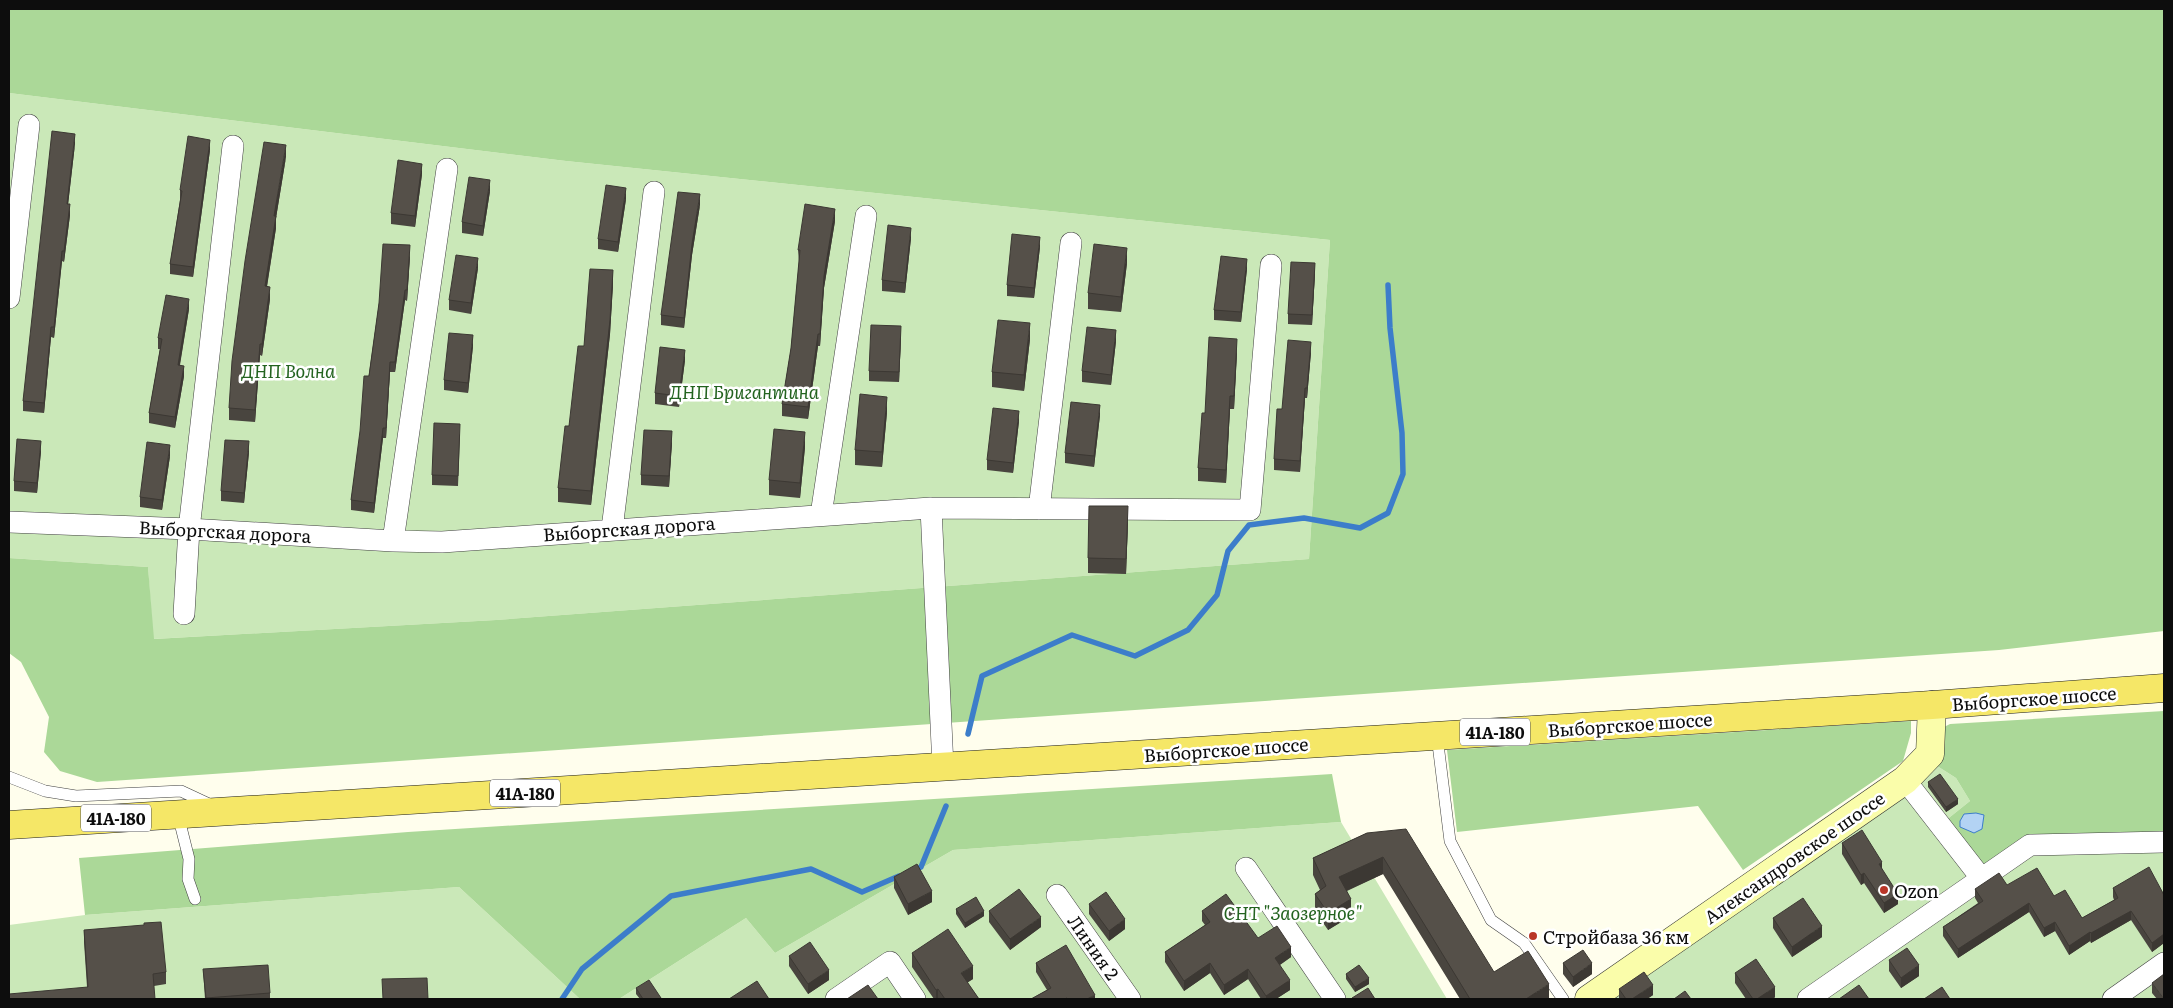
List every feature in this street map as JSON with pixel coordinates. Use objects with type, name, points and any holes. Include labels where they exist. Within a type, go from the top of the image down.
[{"type":"main road","name":"Выборгское шоссе","points":[[224,812],[1932,705],[2164,688]]},
{"type":"main road","name":"41А-180","points":[[9,825],[224,812]]},
{"type":"street","points":[[9,298],[29,125]]},
{"type":"street","points":[[184,614],[189,528],[233,146]]},
{"type":"street","points":[[393,541],[447,170]]},
{"type":"street","points":[[612,529],[654,192]]},
{"type":"street","points":[[821,515],[866,216]]},
{"type":"street","points":[[1039,509],[1070,243]]},
{"type":"street","name":"Выборгская дорога","points":[[9,522],[189,528],[393,541],[442,542],[931,508],[1250,510],[1271,265]]},
{"type":"street","points":[[931,508],[943,767]]},
{"type":"street","name":"Александровское шоссе","points":[[1589,999],[1905,780],[1930,754],[1932,705]]},
{"type":"street","points":[[1905,780],[1982,879]]},
{"type":"street","points":[[1808,999],[2030,845],[2164,842]]},
{"type":"street","points":[[1246,868],[1335,999]]},
{"type":"street","name":"Линия 2","points":[[1057,895],[1130,999]]},
{"type":"street","points":[[836,999],[890,962],[915,999]]},
{"type":"street","points":[[2113,999],[2164,963]]},
{"type":"lane","points":[[1437,736],[1450,841],[1491,920],[1524,943],[1563,999]]},
{"type":"lane","points":[[9,777],[45,791],[76,796],[181,791],[224,812]]},
{"type":"lane","points":[[178,815],[189,859],[188,879],[195,899]]},
{"type":"green space","points":[[9,9],[2164,9],[2164,631],[1999,650],[97,782],[60,771],[44,752],[49,717],[21,662],[9,653],[9,558],[148,567],[154,639],[496,620],[1309,559],[1330,240],[566,161],[9,93]]},
{"type":"green space","points":[[9,93],[566,161],[1330,240],[1309,559],[496,620],[153,639],[148,567],[9,558]]},
{"type":"green space","points":[[2164,711],[2164,842],[2030,845],[1982,879],[1940,825],[1970,801],[1956,778],[1934,764],[1942,728],[1950,724]]},
{"type":"green space","points":[[1911,721],[1911,733],[1903,761],[1743,870],[1698,806],[1457,832],[1447,750]]},
{"type":"green space","points":[[1934,764],[1956,778],[1970,801],[1940,825],[2030,845],[2164,842],[2164,999],[1589,999]]},
{"type":"green space","points":[[1332,774],[1341,822],[953,850],[775,953],[746,918],[619,999],[580,999],[459,887],[85,915],[79,858],[408,832]]},
{"type":"green space","name":"СНТ \"Заозерное\"","points":[[1341,822],[1447,999],[619,999],[746,918],[775,953],[953,850]]},
{"type":"green space","points":[[459,887],[580,999],[9,999],[9,925],[85,915]]},
{"type":"water","points":[[1976,813],[1984,815],[1982,829],[1974,833],[1960,827],[1960,821],[1964,814]]},
{"type":"building","points":[[52,131],[75,134],[67,204],[70,204],[64,251],[62,251],[54,327],[51,327],[44,403],[23,401]]},
{"type":"building","points":[[188,136],[210,140],[193,267],[170,264],[182,191],[180,190]]},
{"type":"building","points":[[264,142],[286,145],[265,286],[270,287],[262,344],[260,344],[255,410],[229,408],[232,361],[245,261]]},
{"type":"building","points":[[398,160],[422,164],[415,216],[391,213]]},
{"type":"building","points":[[469,177],[490,180],[483,226],[462,222]]},
{"type":"building","points":[[606,185],[626,188],[618,242],[598,239]]},
{"type":"building","points":[[678,192],[700,194],[692,244],[684,318],[661,315]]},
{"type":"building","points":[[805,204],[835,209],[824,276],[820,334],[818,334],[808,407],[782,404],[791,348],[800,250],[798,250]]},
{"type":"building","points":[[888,225],[911,228],[905,283],[882,280]]},
{"type":"building","points":[[1012,234],[1040,237],[1034,288],[1007,285]]},
{"type":"building","points":[[383,244],[410,245],[407,290],[405,290],[395,362],[390,362],[386,428],[383,428],[374,503],[351,500],[360,431],[364,376],[369,376],[379,303]]},
{"type":"building","points":[[1094,244],[1127,248],[1121,297],[1088,293]]},
{"type":"building","points":[[456,255],[478,258],[471,303],[449,300]]},
{"type":"building","points":[[1221,256],[1247,259],[1241,312],[1214,310]]},
{"type":"building","points":[[1291,262],[1315,263],[1312,315],[1288,314]]},
{"type":"building","points":[[590,269],[613,270],[610,320],[591,491],[558,488],[565,426],[569,426],[578,346],[584,346]]},
{"type":"building","points":[[166,295],[189,299],[178,365],[184,366],[175,417],[149,413],[162,339],[158,338]]},
{"type":"building","points":[[998,320],[1030,323],[1024,375],[992,372]]},
{"type":"building","points":[[871,325],[901,326],[899,372],[869,371]]},
{"type":"building","points":[[1087,327],[1116,330],[1111,375],[1082,371]]},
{"type":"building","points":[[449,333],[473,335],[468,383],[444,380]]},
{"type":"building","points":[[1209,337],[1237,339],[1234,396],[1230,396],[1226,470],[1198,468],[1202,413],[1205,413]]},
{"type":"building","points":[[1288,340],[1311,342],[1307,388],[1305,388],[1300,461],[1274,459],[1277,409],[1282,409]]},
{"type":"building","points":[[660,347],[685,350],[679,396],[655,393]]},
{"type":"building","points":[[860,394],[887,397],[882,452],[855,450]]},
{"type":"building","points":[[1071,402],[1100,405],[1094,456],[1065,453]]},
{"type":"building","points":[[993,408],[1019,411],[1013,463],[987,460]]},
{"type":"building","points":[[434,423],[460,424],[458,476],[432,475]]},
{"type":"building","points":[[774,429],[805,432],[800,483],[769,480]]},
{"type":"building","points":[[644,430],[672,431],[669,476],[641,475]]},
{"type":"building","points":[[17,439],[41,441],[37,483],[14,481]]},
{"type":"building","points":[[225,440],[249,441],[244,493],[221,491]]},
{"type":"building","points":[[147,442],[170,445],[162,500],[140,497]]},
{"type":"building","points":[[1089,506],[1128,506],[1126,559],[1088,558]]},
{"type":"building","points":[[1940,774],[1958,799],[1946,807],[1928,782]]},
{"type":"building","points":[[1406,829],[1494,972],[1528,951],[1549,984],[1526,999],[1470,999],[1383,857],[1339,877],[1351,899],[1328,913],[1315,894],[1326,886],[1313,858],[1367,833]]},
{"type":"building","points":[[1862,830],[1882,862],[1879,864],[1898,894],[1884,903],[1864,873],[1861,875],[1842,843]]},
{"type":"building","points":[[917,864],[932,891],[908,904],[894,877]]},
{"type":"building","points":[[2149,867],[2164,895],[2164,934],[2152,943],[2131,911],[2090,932],[2069,946],[2055,922],[2044,928],[2029,903],[1958,949],[1943,927],[1983,901],[1975,889],[1999,873],[2007,885],[2037,868],[2054,896],[2065,890],[2082,918],[2118,898],[2113,888]]},
{"type":"building","points":[[1019,889],[1041,917],[1010,939],[989,911]]},
{"type":"building","points":[[1106,892],[1125,919],[1109,931],[1089,904]]},
{"type":"building","points":[[1226,894],[1258,938],[1277,926],[1291,947],[1275,958],[1290,980],[1266,996],[1248,969],[1224,985],[1210,963],[1184,981],[1165,952],[1210,922],[1202,911]]},
{"type":"building","points":[[976,897],[984,911],[965,923],[956,909]]},
{"type":"building","points":[[1803,898],[1822,926],[1792,947],[1773,918]]},
{"type":"building","points":[[161,922],[166,972],[153,974],[155,999],[9,999],[9,994],[88,987],[84,930]]},
{"type":"building","points":[[948,929],[973,966],[961,973],[979,999],[945,999],[938,989],[936,990],[912,953]]},
{"type":"building","points":[[810,942],[829,970],[808,984],[789,956]]},
{"type":"building","points":[[1066,945],[1095,995],[1087,999],[1031,999],[1051,988],[1036,963]]},
{"type":"building","points":[[1907,948],[1919,965],[1901,978],[1889,960]]},
{"type":"building","points":[[1583,950],[1592,963],[1573,977],[1563,963]]},
{"type":"building","points":[[1756,959],[1775,987],[1757,999],[1753,999],[1735,973]]},
{"type":"building","points":[[268,965],[270,993],[206,998],[203,969]]},
{"type":"building","points":[[1359,965],[1369,978],[1355,987],[1346,974]]},
{"type":"building","points":[[1644,972],[1653,985],[1632,999],[1626,999],[1619,989]]},
{"type":"building","points":[[2164,974],[2164,999],[2152,983]]},
{"type":"building","points":[[427,978],[428,999],[383,999],[382,979]]},
{"type":"building","points":[[649,980],[661,998],[643,999],[636,988]]},
{"type":"building","points":[[757,981],[769,999],[729,999]]},
{"type":"building","points":[[868,985],[878,999],[847,999]]},
{"type":"building","points":[[1859,985],[1869,999],[1839,999]]},
{"type":"building","points":[[1942,987],[1950,999],[1924,999]]},
{"type":"building","points":[[1368,988],[1375,999],[1352,999],[1352,998]]},
{"type":"building","points":[[1685,991],[1691,999],[1674,999]]},
{"type":"waterway","points":[[968,734],[982,676],[1072,635],[1135,656],[1188,630],[1217,595],[1228,551],[1249,525],[1304,518],[1360,528],[1388,513],[1403,474],[1402,433],[1390,328],[1388,285]]},
{"type":"waterway","points":[[912,871],[921,867],[946,806]]},
{"type":"waterway","points":[[562,999],[582,969],[671,896],[811,869],[862,892],[899,876]]},
{"type":"place","name":"Ozon","points":[[1884,890]]},
{"type":"place","name":"Стройбаза 36 км","points":[[1533,936]]},
{"type":"park label","name":"ДНП Волна","points":[[288,370]]},
{"type":"park label","name":"ДНП Бригантина","points":[[744,391]]}]
